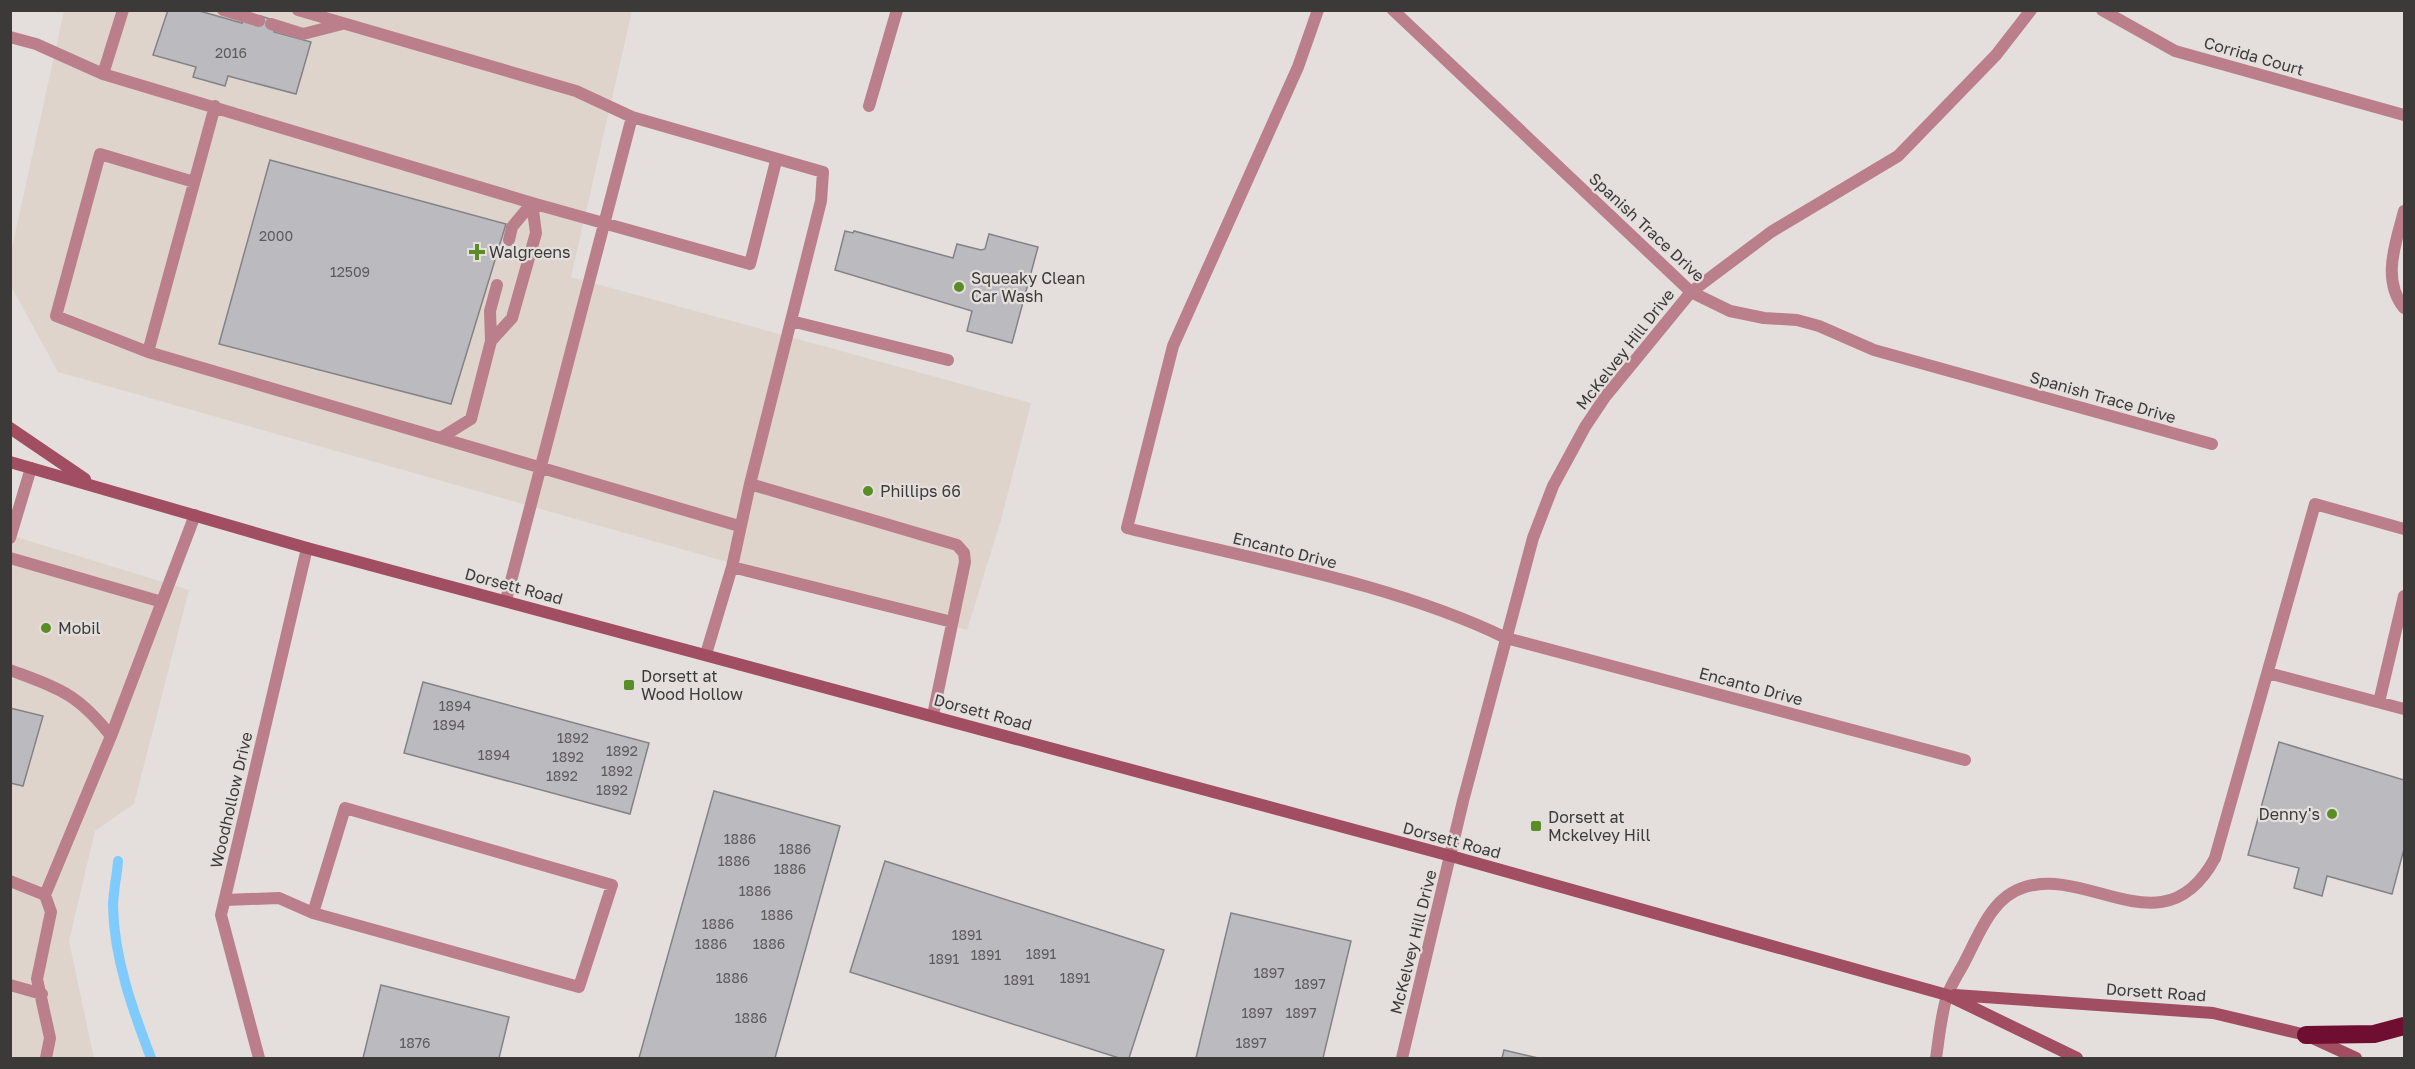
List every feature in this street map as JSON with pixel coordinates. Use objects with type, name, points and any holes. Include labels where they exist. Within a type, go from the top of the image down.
[{"type":"highway","points":[[2306,1035],[2374,1034],[2404,1026]]},
{"type":"main road","points":[[10,428],[96,486]]},
{"type":"main road","name":"Dorsett Road","points":[[10,462],[307,548],[1451,856],[1947,995],[2077,1059]]},
{"type":"main road","name":"Dorsett Road","points":[[1947,995],[2213,1013],[2306,1035],[2355,1059]]},
{"type":"street","points":[[103,74],[123,10]]},
{"type":"street","points":[[223,10],[303,34],[343,24]]},
{"type":"street","points":[[298,10],[576,91],[632,117],[776,161],[823,172],[821,201],[739,526],[732,567],[706,654]]},
{"type":"street","points":[[869,106],[897,10]]},
{"type":"street","name":"Encanto Drive","points":[[1318,10],[1293,78],[1173,346],[1127,528],[1360,586],[1458,615],[1506,638],[1965,760]]},
{"type":"street","name":"Spanish Trace Drive","points":[[1393,10],[1691,292],[1730,311],[1764,318],[1797,320],[1819,326],[1874,350],[2212,444]]},
{"type":"street","name":"McKelvey Hill Drive","points":[[1402,1059],[1462,801],[1533,538],[1553,486],[1605,397],[1691,292],[1771,232],[1898,156],[1996,55],[2031,10]]},
{"type":"street","name":"Corrida Court","points":[[2102,10],[2175,51],[2404,115]]},
{"type":"street","points":[[10,37],[36,44],[103,74],[532,203],[750,264],[776,161]]},
{"type":"street","points":[[147,352],[215,106]]},
{"type":"street","points":[[506,600],[632,117]]},
{"type":"street","points":[[194,182],[100,154],[56,316],[147,352],[739,526]]},
{"type":"street","points":[[509,240],[512,227],[532,203]]},
{"type":"street","points":[[490,341],[512,318],[536,233],[532,203]]},
{"type":"street","points":[[2404,211],[2390,277],[2404,308]]},
{"type":"street","points":[[442,437],[471,419],[490,341],[490,311],[497,285]]},
{"type":"street","points":[[791,321],[948,360]]},
{"type":"street","points":[[10,538],[31,468]]},
{"type":"street","points":[[750,484],[957,545],[964,553],[965,562],[933,715]]},
{"type":"street","points":[[1936,1059],[1947,995],[1990,913],[2004,897],[2025,887],[2045,885],[2068,887],[2136,903],[2172,898],[2188,892],[2205,877],[2214,858],[2315,504],[2404,529]]},
{"type":"street","points":[[46,1059],[50,1038],[37,979],[51,912],[45,895],[111,736],[195,515]]},
{"type":"street","name":"Woodhollow Drive","points":[[259,1059],[221,915],[307,548]]},
{"type":"street","points":[[10,558],[162,603]]},
{"type":"street","points":[[732,567],[952,622]]},
{"type":"street","points":[[2379,702],[2404,596]]},
{"type":"street","points":[[10,670],[64,691],[90,710],[111,736]]},
{"type":"street","points":[[2268,673],[2404,709]]},
{"type":"street","points":[[225,900],[279,897],[313,914],[579,987],[612,885],[345,808],[313,914]]},
{"type":"street","points":[[10,881],[45,895]]},
{"type":"street","points":[[10,985],[42,994]]},
{"type":"shaded area","points":[[64,11],[632,11],[571,277],[1031,403],[1001,520],[967,630],[58,372],[11,286],[11,252]]},
{"type":"shaded area","points":[[10,535],[189,590],[134,804],[95,831],[69,941],[94,1058],[11,1058]]},
{"type":"building","points":[[168,10],[196,10],[242,23],[243,20],[261,16],[273,20],[274,32],[311,42],[296,94],[228,76],[225,86],[193,77],[196,67],[153,55]]},
{"type":"building","name":"Walgreens","points":[[270,160],[506,224],[451,404],[219,344]]},
{"type":"building","name":"Squeaky Clean Car Wash","points":[[845,231],[853,233],[854,231],[953,258],[957,244],[985,249],[989,234],[1038,247],[1012,343],[967,331],[972,311],[835,270]]},
{"type":"building","points":[[423,682],[649,743],[630,814],[404,753]]},
{"type":"building","points":[[10,708],[43,716],[23,786],[10,783]]},
{"type":"building","name":"Denny's","points":[[2279,742],[2404,780],[2404,849],[2392,894],[2327,876],[2322,896],[2294,888],[2299,868],[2248,855]]},
{"type":"building","points":[[714,791],[840,826],[775,1058],[639,1058]]},
{"type":"building","points":[[885,861],[1164,950],[1129,1058],[1119,1058],[850,972]]},
{"type":"building","points":[[1231,913],[1351,941],[1323,1058],[1196,1058]]},
{"type":"building","points":[[381,985],[509,1017],[499,1058],[363,1058]]},
{"type":"building","points":[[1504,1050],[1538,1058],[1502,1058]]},
{"type":"waterway","points":[[118,861],[113,907],[117,946],[131,1003],[151,1058]]},
{"type":"place","name":"Walgreens","points":[[477,252]]},
{"type":"place","name":"Squeaky Clean Car Wash","points":[[959,287]]},
{"type":"place","name":"Phillips 66","points":[[868,491]]},
{"type":"place","name":"Mobil","points":[[46,628]]},
{"type":"place","name":"Dorsett at Wood Hollow","points":[[629,685]]},
{"type":"place","name":"Denny's","points":[[2332,814]]},
{"type":"place","name":"Dorsett at Mckelvey Hill","points":[[1536,826]]}]
